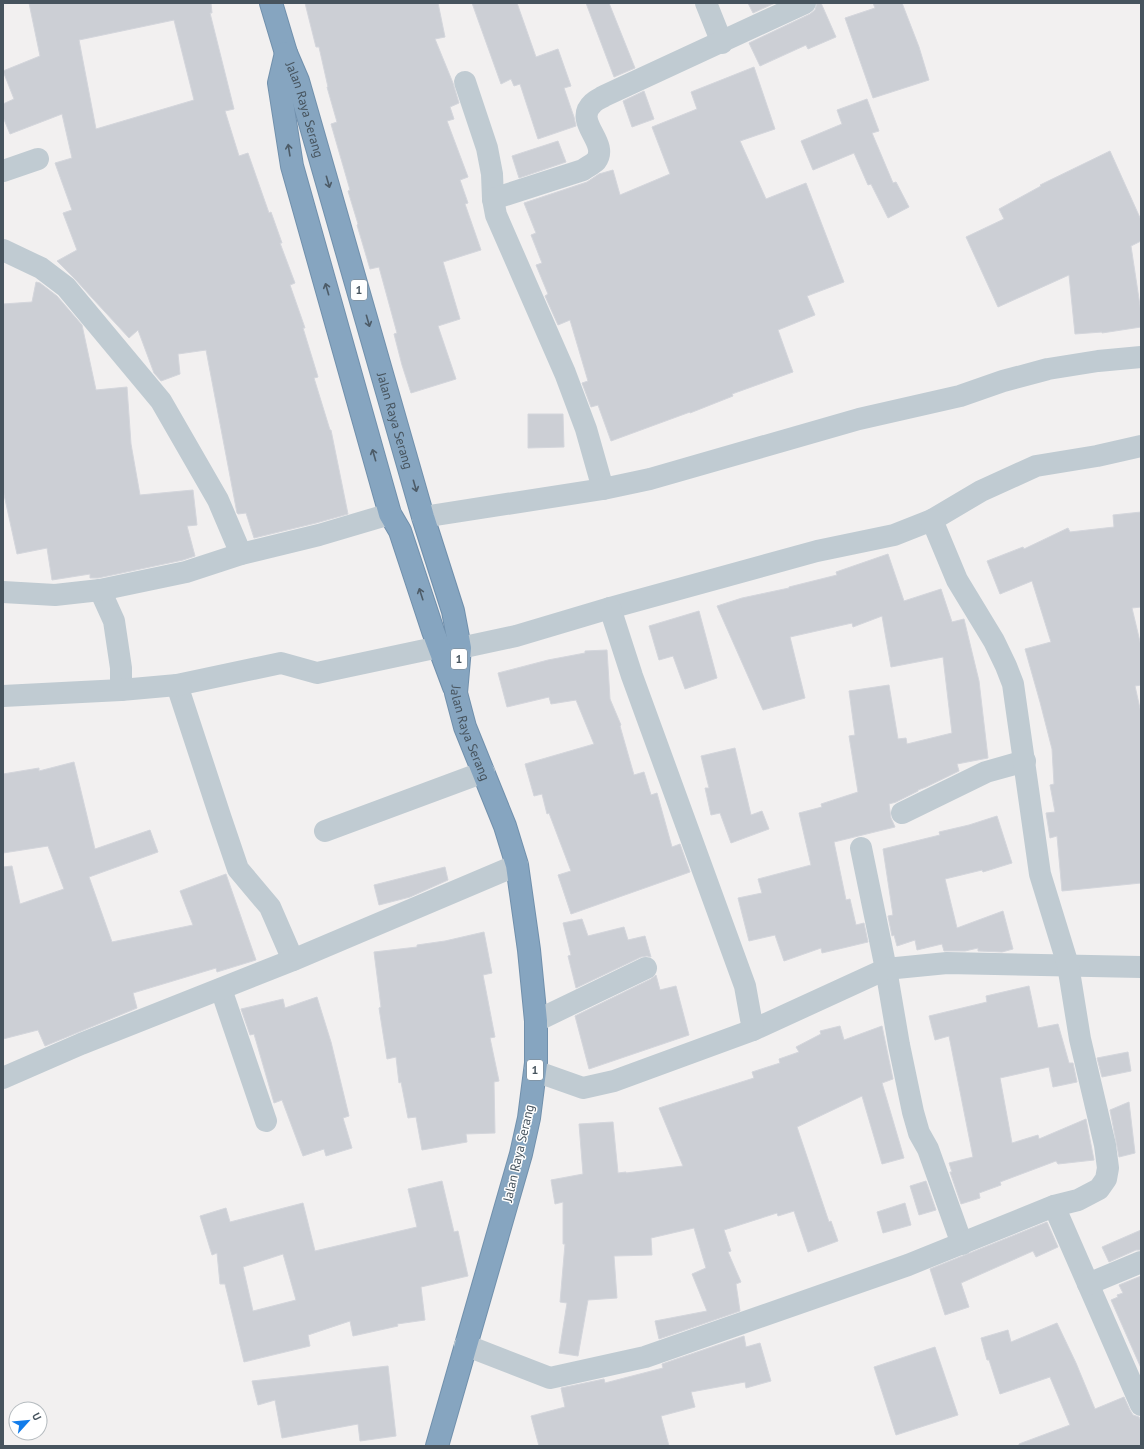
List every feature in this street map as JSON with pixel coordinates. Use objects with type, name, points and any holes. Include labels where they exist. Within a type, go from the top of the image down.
[{"type":"highway","name":"Jalan Raya Serang","points":[[271,3],[286,53],[298,81],[312,126],[425,523],[456,625],[444,642],[456,693],[466,726],[504,826],[517,865],[529,950],[536,1021],[536,1063],[529,1118],[521,1154],[437,1446]]},
{"type":"highway","points":[[286,53],[279,83],[292,166],[395,522],[444,642]]},
{"type":"street","points":[[706,3],[722,43]]},
{"type":"street","points":[[493,199],[583,170],[596,161],[599,153],[599,145],[588,126],[587,113],[592,103],[604,96],[722,43],[805,3]]},
{"type":"street","points":[[465,82],[487,148],[492,174],[493,199],[496,215],[562,366],[580,415],[603,490]]},
{"type":"street","points":[[3,171],[38,159]]},
{"type":"street","points":[[3,250],[41,268],[66,287],[160,401],[218,500],[241,554]]},
{"type":"street","points":[[425,523],[603,490],[650,479],[859,419],[960,396],[1003,381],[1048,369],[1098,361],[1141,357]]},
{"type":"street","points":[[3,696],[121,690],[177,685],[280,662],[317,673],[444,642],[516,636],[610,608],[817,551],[894,535],[932,520],[981,491],[1036,466],[1097,456],[1141,446]]},
{"type":"street","points":[[465,1345],[550,1378],[645,1357],[900,1268],[1054,1206],[1078,1200],[1099,1189],[1106,1179],[1108,1168],[1105,1145],[1080,1039],[1068,965],[1040,874],[1013,684],[994,641],[957,580],[932,520]]},
{"type":"street","points":[[3,592],[55,595],[100,590],[186,572],[241,554],[320,535],[395,522]]},
{"type":"street","points":[[100,590],[114,621],[121,668],[121,690]]},
{"type":"street","points":[[610,608],[632,676],[745,986],[753,1030]]},
{"type":"street","points":[[177,685],[238,869],[270,907],[293,960]]},
{"type":"street","points":[[902,813],[986,772],[1025,761]]},
{"type":"street","points":[[325,831],[484,772]]},
{"type":"street","points":[[861,848],[913,1112],[919,1133],[928,1150],[962,1244]]},
{"type":"street","points":[[3,1078],[81,1044],[293,960],[517,865]]},
{"type":"street","points":[[535,1071],[583,1088],[614,1081],[753,1030],[886,970],[947,963],[1141,967]]},
{"type":"street","points":[[536,1021],[646,968]]},
{"type":"street","points":[[221,989],[266,1121]]},
{"type":"street","points":[[1054,1206],[1141,1405]]},
{"type":"street","points":[[1088,1284],[1141,1262]]},
{"type":"building","points":[[29,3],[211,3],[212,13],[210,13],[234,109],[225,111],[239,156],[248,153],[269,213],[271,212],[282,243],[280,243],[295,283],[290,285],[305,328],[303,328],[318,377],[314,378],[331,430],[348,514],[254,538],[246,513],[237,513],[206,350],[178,354],[180,374],[161,381],[154,373],[138,330],[129,338],[57,261],[77,250],[63,213],[72,210],[55,163],[72,158],[62,114],[10,134],[3,117],[3,104],[14,99],[3,71],[40,56]],"holes":[[[174,20],[194,100],[96,129],[79,40]]]},
{"type":"building","points":[[305,3],[438,3],[445,37],[435,39],[453,83],[459,103],[450,107],[454,119],[447,121],[468,177],[460,180],[468,203],[465,204],[481,250],[443,262],[460,319],[438,326],[456,379],[411,393],[394,334],[397,333],[379,267],[370,269],[357,225],[358,224],[348,191],[350,190],[331,124],[337,122],[327,87],[319,47],[316,47]]},
{"type":"building","points":[[472,3],[517,3],[536,57],[558,49],[571,86],[564,88],[576,126],[538,139],[520,84],[514,86],[511,79],[501,84]]},
{"type":"building","points":[[586,3],[609,3],[635,68],[614,77]]},
{"type":"building","points":[[748,3],[775,3],[753,13]]},
{"type":"building","points":[[817,3],[821,3],[836,37],[808,49],[806,45],[760,66],[749,43],[810,14],[815,10]]},
{"type":"building","points":[[873,3],[902,3],[919,47],[929,80],[873,98],[845,18],[875,8]]},
{"type":"building","points":[[754,67],[775,129],[740,141],[766,199],[806,183],[844,282],[807,296],[815,315],[778,330],[793,372],[732,394],[733,396],[690,413],[611,441],[598,405],[591,407],[582,383],[588,381],[570,320],[558,325],[545,296],[548,294],[536,265],[542,263],[531,235],[536,233],[524,203],[587,182],[599,174],[613,170],[620,195],[670,174],[652,127],[697,109],[691,92]]},
{"type":"building","points":[[644,91],[654,119],[632,127],[623,101]]},
{"type":"building","points":[[867,99],[879,131],[872,133],[893,183],[896,182],[909,207],[888,218],[871,184],[868,185],[854,153],[813,170],[801,141],[842,124],[837,110]]},
{"type":"building","points":[[558,141],[566,162],[519,178],[512,156]]},
{"type":"building","points":[[1110,151],[1141,220],[1141,241],[1131,246],[1141,312],[1141,327],[1102,333],[1075,334],[1069,275],[998,307],[966,237],[1004,219],[999,209],[1041,186],[1040,185]]},
{"type":"building","points":[[36,282],[40,283],[57,296],[82,325],[96,390],[127,387],[131,444],[140,495],[193,490],[197,525],[187,526],[195,556],[183,560],[98,578],[90,578],[90,574],[52,580],[47,548],[17,554],[3,490],[3,304],[32,302]]},
{"type":"building","points":[[528,414],[563,414],[564,447],[528,448]]},
{"type":"building","points":[[1141,512],[1141,607],[1132,608],[1141,646],[1141,685],[1135,686],[1141,713],[1141,883],[1062,891],[1057,836],[1050,838],[1046,813],[1055,812],[1050,785],[1054,784],[1052,749],[1025,649],[1051,642],[1032,581],[1000,594],[987,561],[1023,547],[1024,549],[1068,528],[1070,532],[1114,527],[1113,515]]},
{"type":"building","points":[[888,554],[904,601],[941,589],[952,622],[964,619],[979,681],[988,758],[957,764],[959,771],[889,804],[891,818],[895,827],[834,842],[846,900],[850,899],[856,925],[864,923],[868,942],[822,953],[821,948],[784,961],[775,935],[749,941],[738,898],[762,893],[758,879],[811,865],[799,813],[822,807],[821,804],[858,792],[849,736],[855,735],[849,691],[889,685],[898,739],[906,738],[907,744],[952,733],[943,657],[891,667],[882,616],[853,627],[852,623],[790,637],[805,698],[763,710],[717,606],[742,598],[789,588],[837,575],[836,572]]},
{"type":"building","points":[[699,611],[717,678],[685,689],[673,656],[659,660],[649,626]]},
{"type":"building","points":[[607,650],[610,699],[621,725],[620,726],[634,775],[644,772],[651,795],[657,793],[672,847],[680,844],[690,872],[571,914],[558,875],[571,871],[549,813],[547,814],[542,794],[534,796],[525,764],[594,744],[576,700],[551,704],[549,697],[507,707],[498,673],[548,660],[585,653],[585,651]]},
{"type":"building","points":[[735,748],[751,815],[762,811],[769,829],[731,843],[720,813],[711,815],[705,788],[709,788],[701,756]]},
{"type":"building","points":[[74,762],[95,849],[150,830],[158,852],[89,877],[112,942],[193,925],[180,891],[226,874],[256,960],[217,972],[216,968],[133,993],[137,1008],[45,1046],[38,1030],[3,1039],[3,867],[12,866],[20,904],[64,889],[48,846],[3,853],[3,774],[39,768],[39,771]]},
{"type":"building","points":[[997,816],[1012,863],[983,872],[982,870],[945,879],[957,928],[1003,911],[1013,949],[1002,952],[978,951],[978,948],[965,951],[944,951],[942,944],[917,950],[915,940],[897,946],[894,935],[892,936],[888,916],[893,915],[883,849],[940,835],[939,832],[969,825]]},
{"type":"building","points":[[445,867],[448,880],[410,897],[379,905],[374,885]]},
{"type":"building","points":[[582,919],[588,936],[624,927],[628,940],[645,936],[651,957],[641,957],[576,988],[568,956],[571,955],[563,923]]},
{"type":"building","points":[[484,932],[492,973],[483,975],[495,1037],[490,1038],[499,1081],[494,1082],[495,1133],[466,1134],[467,1142],[422,1150],[416,1117],[408,1118],[401,1082],[399,1083],[396,1057],[387,1059],[379,1008],[381,1007],[374,952],[417,947],[417,945],[445,941]]},
{"type":"building","points":[[656,975],[660,990],[676,986],[689,1035],[589,1069],[575,1016],[651,979]]},
{"type":"building","points":[[1029,986],[1038,1028],[1058,1024],[1069,1063],[1073,1063],[1077,1082],[1053,1087],[1049,1067],[1000,1078],[1012,1143],[1038,1135],[1039,1139],[1086,1119],[1094,1160],[1058,1164],[1056,1161],[1000,1182],[1001,1185],[979,1193],[980,1198],[961,1204],[950,1172],[952,1172],[949,1163],[973,1157],[949,1036],[935,1040],[929,1016],[987,1002],[986,996]]},
{"type":"building","points":[[317,997],[331,1042],[349,1116],[343,1118],[352,1148],[326,1156],[324,1149],[303,1156],[282,1100],[274,1103],[254,1034],[250,1035],[241,1009],[283,999],[285,1008]]},
{"type":"building","points":[[840,1026],[844,1040],[882,1026],[893,1079],[882,1083],[904,1158],[882,1164],[862,1096],[797,1127],[829,1222],[831,1221],[838,1241],[808,1252],[794,1211],[778,1216],[777,1213],[724,1230],[731,1251],[728,1252],[741,1282],[736,1284],[740,1311],[659,1339],[655,1321],[707,1311],[692,1274],[706,1268],[694,1228],[651,1238],[652,1255],[614,1256],[617,1298],[588,1300],[578,1356],[559,1353],[567,1303],[560,1302],[565,1244],[563,1244],[563,1202],[555,1204],[551,1180],[583,1174],[579,1124],[613,1122],[618,1173],[683,1166],[659,1108],[754,1078],[752,1072],[780,1063],[779,1059],[799,1052],[796,1047],[821,1034],[820,1031]]},
{"type":"building","points":[[1128,1052],[1131,1071],[1102,1077],[1097,1058]]},
{"type":"building","points":[[1129,1102],[1135,1153],[1119,1157],[1110,1110]]},
{"type":"building","points":[[442,1181],[454,1232],[458,1231],[468,1276],[421,1287],[425,1320],[397,1324],[398,1326],[353,1336],[350,1321],[308,1335],[310,1346],[244,1362],[225,1284],[220,1284],[217,1253],[212,1255],[200,1216],[226,1208],[230,1222],[303,1203],[315,1251],[417,1227],[408,1189]],"holes":[[[283,1254],[296,1300],[253,1311],[243,1267]]]},
{"type":"building","points":[[926,1181],[936,1210],[919,1215],[910,1186]]},
{"type":"building","points":[[905,1203],[911,1225],[883,1233],[877,1212]]},
{"type":"building","points":[[1047,1222],[1058,1247],[1036,1257],[1033,1251],[961,1283],[969,1307],[945,1315],[930,1269]]},
{"type":"building","points":[[1141,1230],[1141,1250],[1136,1250],[1109,1262],[1102,1247]]},
{"type":"building","points":[[1141,1276],[1141,1368],[1111,1300],[1118,1297],[1117,1295],[1123,1293],[1119,1285]]},
{"type":"building","points":[[1057,1323],[1076,1363],[1095,1409],[1124,1397],[1133,1415],[1139,1417],[1141,1421],[1141,1446],[1019,1446],[1019,1444],[1070,1425],[1050,1377],[1000,1394],[989,1360],[987,1360],[981,1338],[1008,1330],[1011,1342]]},
{"type":"building","points":[[744,1336],[746,1347],[760,1343],[771,1381],[746,1388],[745,1382],[691,1392],[695,1407],[661,1416],[669,1446],[539,1446],[531,1416],[565,1407],[561,1388],[604,1379],[605,1383],[663,1368],[662,1364]]},
{"type":"building","points":[[935,1347],[958,1415],[896,1435],[874,1367]]},
{"type":"building","points":[[388,1366],[396,1436],[360,1441],[358,1424],[282,1438],[275,1400],[258,1405],[252,1381]]}]
